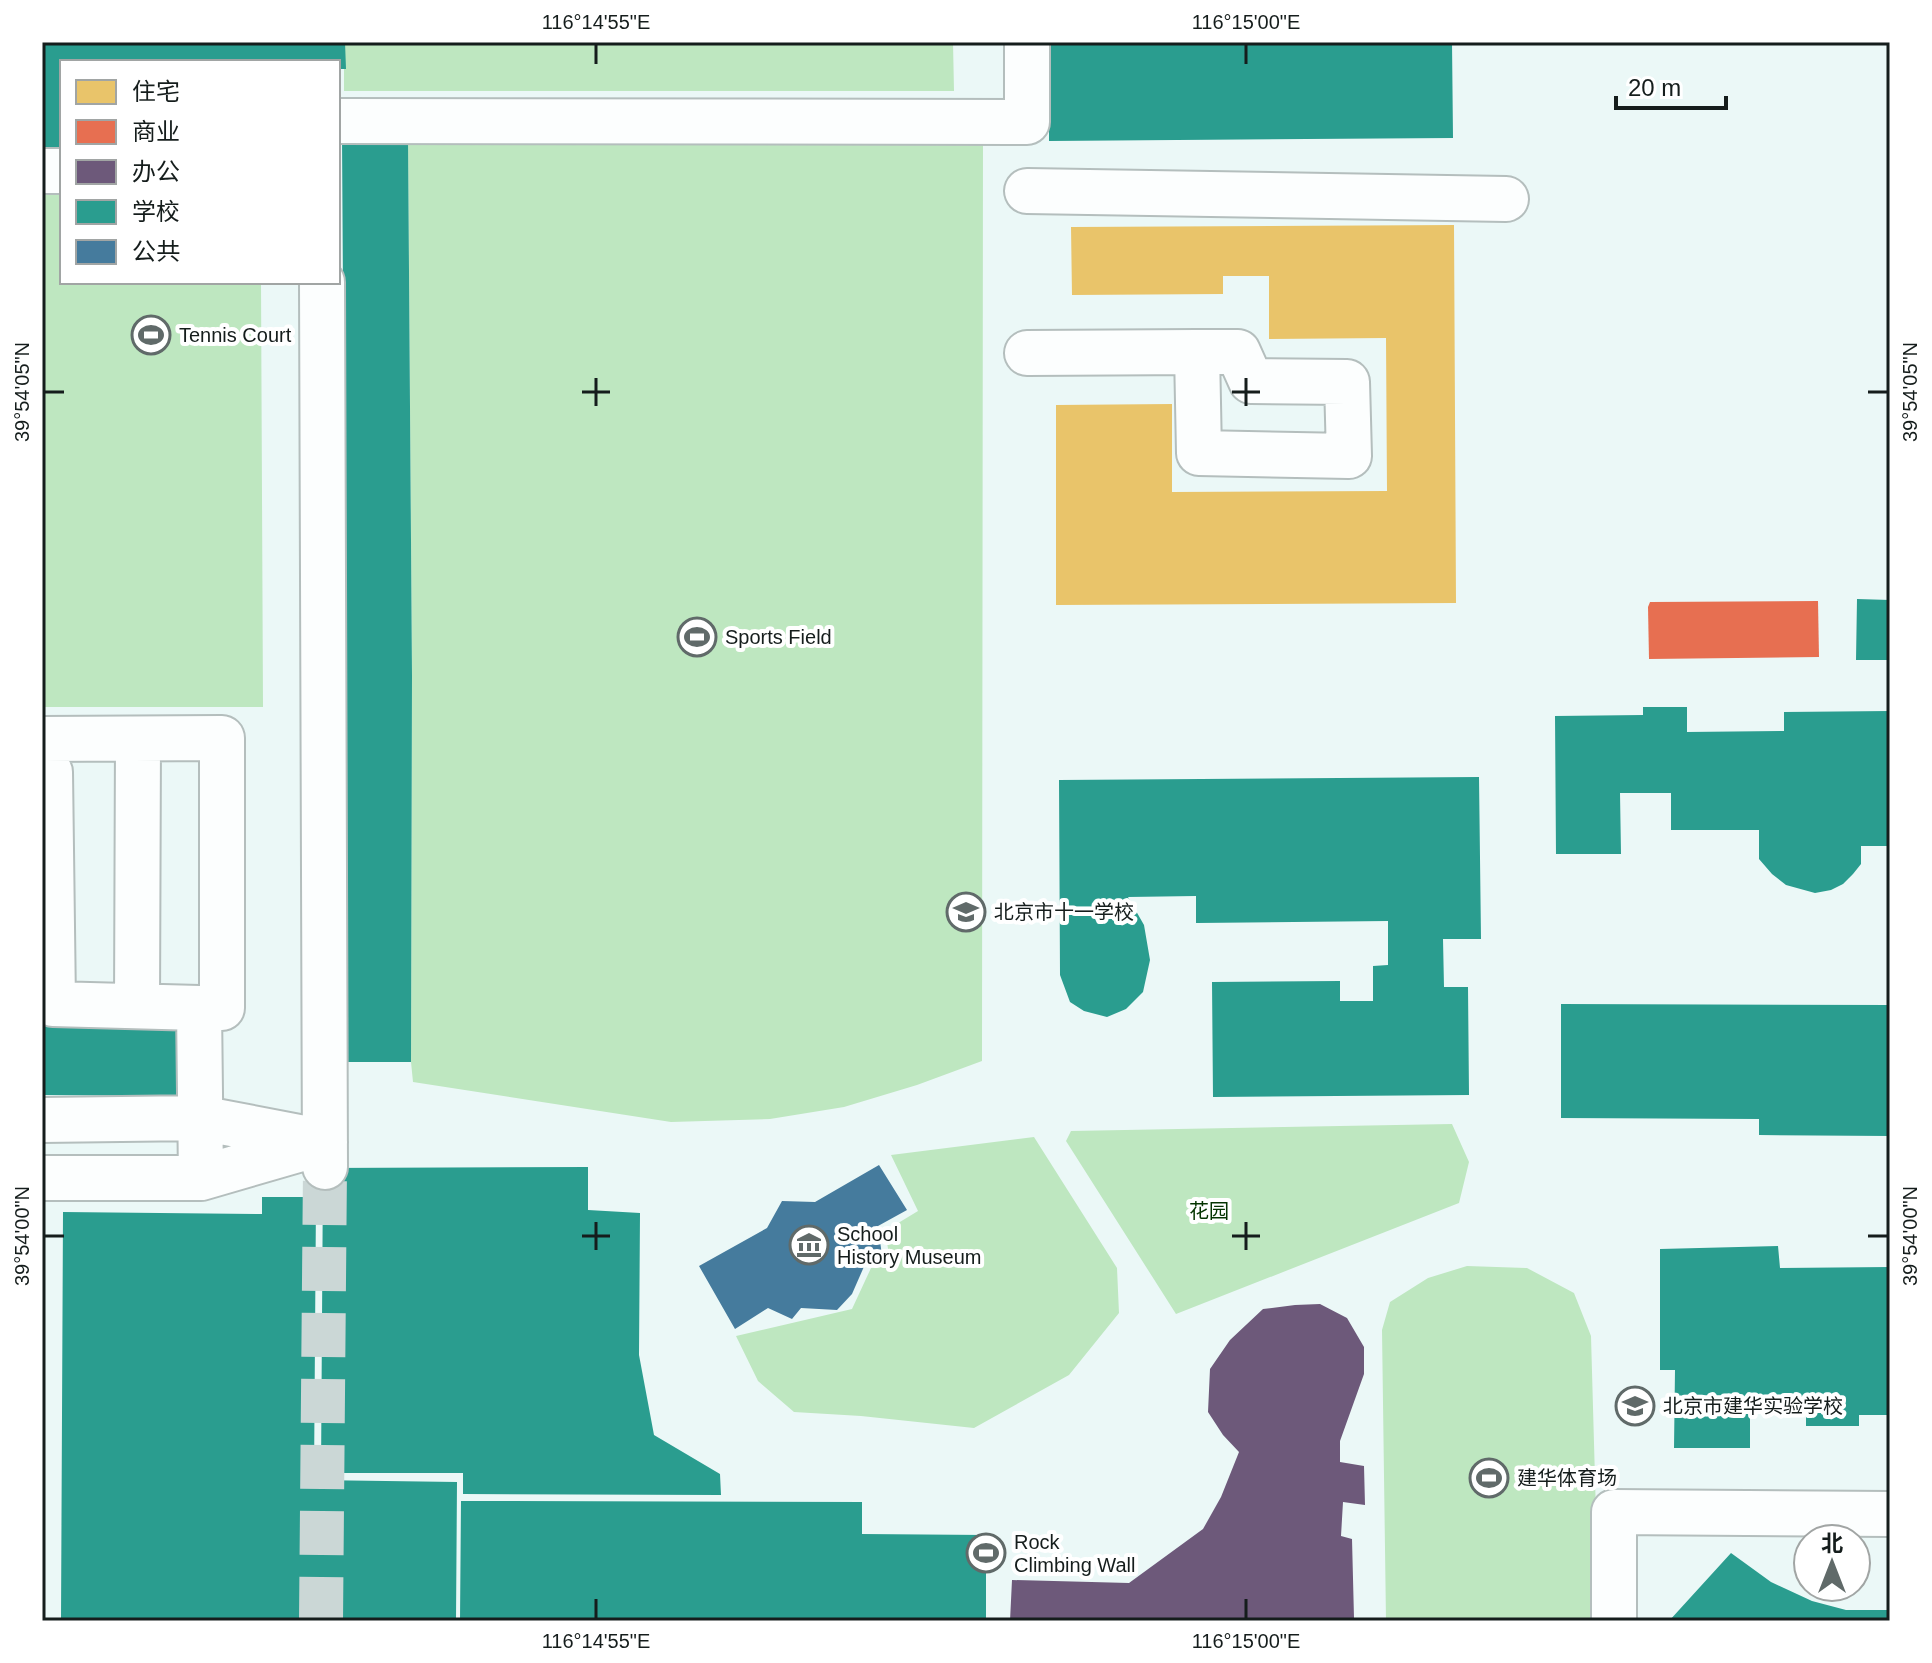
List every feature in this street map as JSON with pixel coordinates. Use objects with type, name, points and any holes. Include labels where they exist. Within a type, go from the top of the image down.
[{"type":"street","points":[[340,121],[1027,122],[1027,42]]},
{"type":"street","points":[[1027,191],[1506,199]]},
{"type":"street","points":[[322,284],[325,1155]]},
{"type":"street","points":[[1027,353],[1197,352]]},
{"type":"street","points":[[42,739],[222,738],[222,1008],[53,1004],[50,772],[42,770]]},
{"type":"street","points":[[137,1006],[138,740]]},
{"type":"street","points":[[199,1008],[201,1178]]},
{"type":"street","points":[[42,1120],[200,1118],[325,1155]]},
{"type":"street","points":[[42,1178],[201,1178],[325,1155]]},
{"type":"street","points":[[1614,1621],[1614,1512],[1890,1514]]},
{"type":"green space","points":[[344,42],[953,42],[954,91],[344,91]]},
{"type":"green space","name":"Sports Field","points":[[983,131],[982,1061],[844,1107],[770,1119],[671,1122],[413,1082],[408,137]]},
{"type":"green space","points":[[42,184],[60,184],[60,284],[261,284],[263,707],[42,707]]},
{"type":"green space","name":"花园","points":[[1452,1124],[1469,1162],[1459,1203],[1176,1314],[1066,1141],[1071,1131]]},
{"type":"green space","points":[[1034,1137],[1117,1268],[1119,1313],[1069,1375],[974,1428],[794,1412],[758,1381],[736,1336],[852,1309],[871,1268],[891,1266],[885,1231],[918,1211],[891,1155]]},
{"type":"green space","name":"建华体育场","points":[[1467,1266],[1527,1268],[1574,1293],[1591,1336],[1599,1621],[1386,1621],[1382,1330],[1390,1302],[1428,1278]]},
{"type":"building: 住宅","points":[[1454,225],[1456,603],[1056,605],[1056,405],[1172,404],[1172,492],[1387,491],[1386,338],[1269,339],[1269,276],[1223,276],[1223,294],[1072,295],[1071,227]]},
{"type":"building: 商业","points":[[1818,601],[1819,657],[1649,659],[1650,602]]},
{"type":"building: 办公","points":[[1320,1304],[1347,1318],[1364,1347],[1364,1374],[1340,1441],[1340,1462],[1364,1466],[1365,1505],[1343,1502],[1341,1536],[1352,1539],[1354,1618],[1336,1618],[1336,1621],[1010,1621],[1012,1580],[1129,1583],[1203,1529],[1221,1497],[1239,1452],[1208,1412],[1210,1369],[1230,1340],[1263,1309]]},
{"type":"building: 学校","points":[[42,42],[345,42],[346,69],[340,69],[340,60],[60,60],[60,155],[42,155]]},
{"type":"building: 学校","points":[[1049,42],[1452,42],[1453,138],[1049,141]]},
{"type":"building: 学校","points":[[342,137],[408,137],[411,1062],[344,1062]]},
{"type":"building: 学校","points":[[1857,599],[1890,600],[1890,660],[1856,660]]},
{"type":"building: 学校","points":[[1643,707],[1687,707],[1687,732],[1784,731],[1784,712],[1890,711],[1890,846],[1861,846],[1861,864],[1853,874],[1831,890],[1815,893],[1786,885],[1772,874],[1759,859],[1759,830],[1671,830],[1671,793],[1620,793],[1621,854],[1556,854],[1555,716],[1643,715]]},
{"type":"building: 学校","points":[[1479,777],[1481,939],[1443,939],[1444,987],[1468,987],[1469,1095],[1213,1097],[1212,982],[1340,981],[1340,1001],[1373,1001],[1373,966],[1388,965],[1388,921],[1196,923],[1196,896],[1128,897],[1144,925],[1150,960],[1143,992],[1126,1009],[1107,1017],[1084,1011],[1070,1002],[1060,975],[1059,780]]},
{"type":"building: 学校","points":[[1561,1004],[1890,1005],[1890,1136],[1759,1135],[1759,1119],[1561,1118]]},
{"type":"building: 学校","points":[[187,1021],[185,1096],[42,1095],[42,1022]]},
{"type":"building: 学校","points":[[588,1167],[588,1210],[640,1213],[639,1355],[654,1435],[720,1474],[721,1495],[463,1494],[463,1473],[321,1473],[323,1168]]},
{"type":"building: 学校","points":[[262,1197],[316,1197],[314,1480],[457,1482],[456,1621],[61,1621],[63,1212],[262,1214]]},
{"type":"building: 学校","points":[[1778,1246],[1780,1268],[1890,1267],[1890,1415],[1859,1415],[1859,1426],[1806,1426],[1806,1410],[1750,1410],[1750,1448],[1674,1448],[1675,1370],[1660,1370],[1660,1249]]},
{"type":"building: 学校","points":[[461,1501],[862,1502],[862,1534],[986,1535],[986,1621],[460,1621]]},
{"type":"building: 学校","points":[[1731,1553],[1771,1582],[1792,1592],[1792,1603],[1820,1603],[1846,1610],[1890,1610],[1890,1621],[1669,1621]]},
{"type":"building: 公共","name":"School History Museum","points":[[879,1165],[907,1210],[878,1226],[883,1263],[866,1262],[852,1294],[837,1310],[801,1308],[792,1319],[768,1308],[735,1329],[699,1266],[767,1228],[782,1201],[815,1202]]},
{"type":"tunnel","points":[[321,1621],[325,1167]]},
{"type":"place","name":"Tennis Court","points":[[151,335]]},
{"type":"place","name":"Sports Field","points":[[697,637]]},
{"type":"place","name":"北京市十一学校","points":[[966,912]]},
{"type":"place","name":"School History Museum","points":[[809,1245]]},
{"type":"place","name":"北京市建华实验学校","points":[[1635,1406]]},
{"type":"place","name":"建华体育场","points":[[1489,1478]]},
{"type":"place","name":"Rock Climbing Wall","points":[[986,1553]]}]
